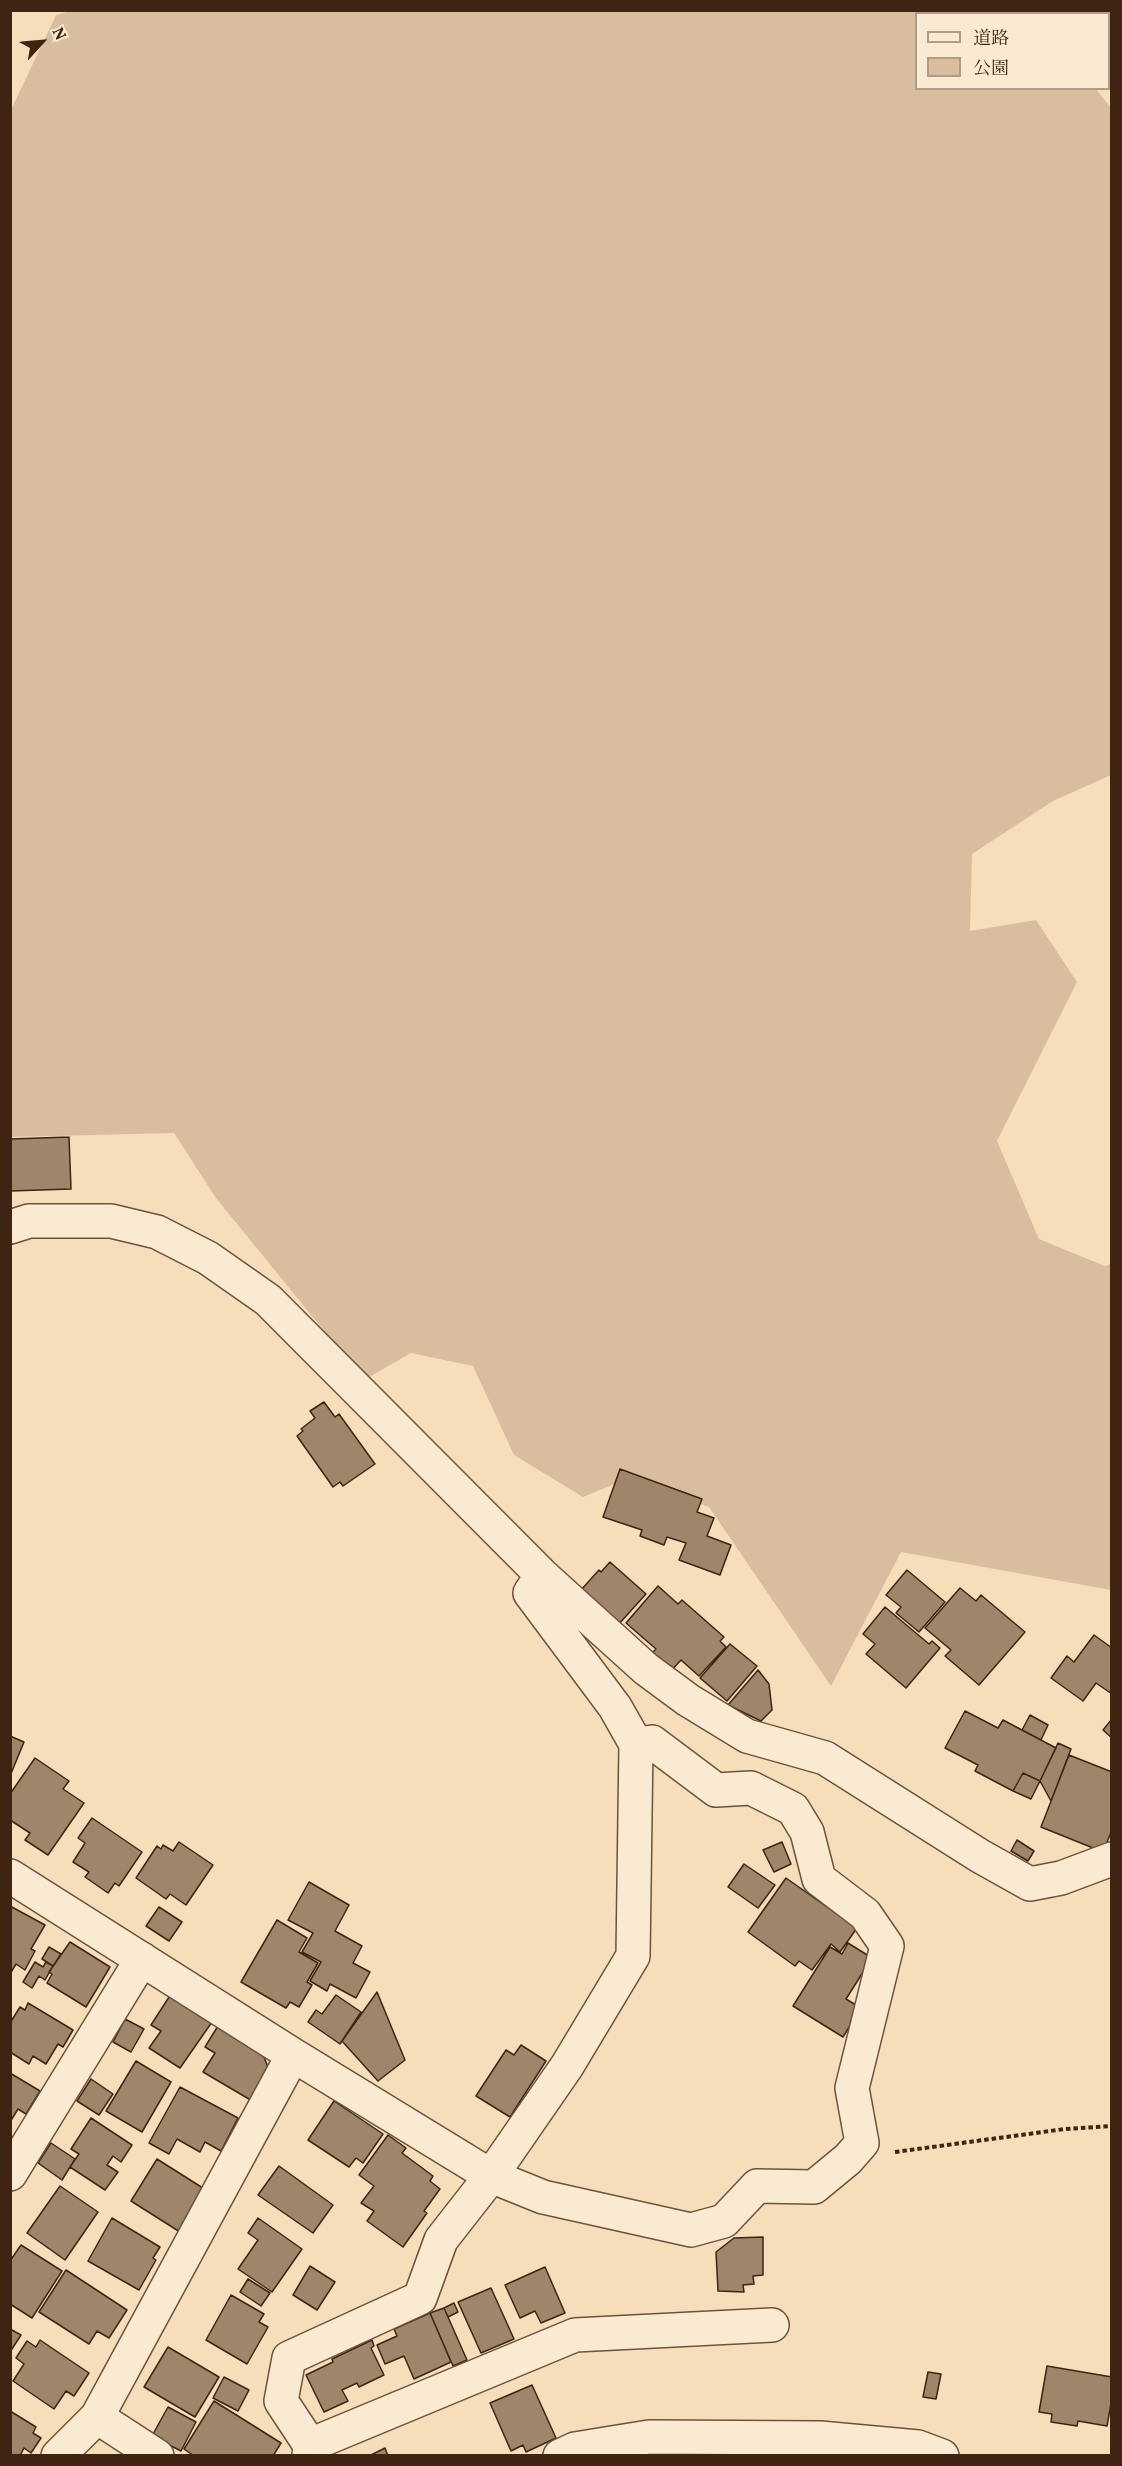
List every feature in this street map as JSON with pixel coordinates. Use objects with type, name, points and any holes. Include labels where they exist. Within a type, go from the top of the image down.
[{"type":"street","points":[[10,1227],[29,1221],[111,1221],[157,1232],[207,1258],[268,1300],[542,1575],[646,1669],[688,1700],[747,1736],[825,1758],[980,1856],[1030,1884],[1060,1878],[1112,1859]]},
{"type":"street","points":[[542,1575],[530,1593],[615,1707],[636,1744],[633,1956],[567,2066],[491,2176],[441,2240],[420,2298],[289,2358],[281,2401],[309,2450],[575,2335],[772,2325]]},
{"type":"street","points":[[10,1876],[293,2055],[491,2176],[543,2197],[691,2230],[724,2221],[757,2186],[814,2187],[848,2159],[862,2143],[852,2088],[887,1946],[865,1914],[819,1879],[807,1832],[794,1809],[751,1788],[716,1790],[652,1742],[636,1744]]},
{"type":"street","points":[[10,2174],[142,1959]]},
{"type":"street","points":[[58,2456],[97,2417],[293,2055]]},
{"type":"street","points":[[97,2417],[157,2456]]},
{"type":"street","points":[[560,2456],[574,2449],[649,2437],[820,2438],[918,2447],[942,2456]]},
{"type":"path","points":[[862,2143],[873,2152],[888,2153],[1065,2129],[1112,2126]]},
{"type":"green space","points":[[74,10],[1034,11],[915,12],[915,90],[1097,90],[1111,108],[1111,775],[1053,801],[972,854],[970,931],[1036,920],[1077,982],[997,1141],[1039,1239],[1105,1266],[1111,1264],[1111,1590],[901,1552],[831,1686],[709,1507],[629,1478],[583,1497],[514,1455],[473,1366],[411,1353],[364,1380],[216,1198],[174,1133],[11,1137],[10,112],[56,15]]},
{"type":"building","points":[[69,1137],[71,1189],[10,1191],[10,1139]]},
{"type":"building","points":[[324,1402],[335,1417],[339,1414],[375,1464],[343,1486],[340,1482],[333,1487],[297,1436],[303,1431],[301,1429],[315,1418],[310,1411]]},
{"type":"building","points":[[620,1469],[702,1499],[697,1512],[714,1518],[707,1536],[731,1545],[720,1575],[679,1560],[686,1543],[667,1537],[664,1545],[640,1536],[642,1530],[603,1517]]},
{"type":"building","points":[[610,1562],[646,1594],[618,1625],[580,1591],[599,1570],[601,1572]]},
{"type":"building","points":[[907,1570],[945,1602],[919,1632],[896,1613],[901,1607],[886,1595]]},
{"type":"building","points":[[658,1586],[678,1604],[682,1600],[724,1637],[720,1641],[726,1647],[699,1676],[681,1660],[669,1673],[649,1656],[656,1649],[626,1623]]},
{"type":"building","points":[[960,1588],[976,1601],[981,1595],[1025,1632],[979,1685],[945,1656],[951,1650],[925,1628]]},
{"type":"building","points":[[885,1607],[929,1644],[932,1641],[940,1648],[906,1688],[866,1654],[875,1644],[863,1634]]},
{"type":"building","points":[[1094,1635],[1112,1648],[1112,1694],[1096,1683],[1083,1701],[1051,1678],[1067,1656],[1074,1662]]},
{"type":"building","points":[[730,1644],[757,1666],[727,1701],[700,1678]]},
{"type":"building","points":[[758,1670],[769,1684],[772,1710],[761,1721],[728,1705]]},
{"type":"building","points":[[965,1711],[998,1728],[1003,1720],[1056,1748],[1040,1781],[1023,1773],[1013,1791],[975,1771],[978,1765],[945,1748]]},
{"type":"building","points":[[1030,1715],[1048,1725],[1041,1740],[1022,1730]]},
{"type":"building","points":[[1112,1719],[1112,1738],[1103,1730]]},
{"type":"building","points":[[10,1736],[24,1742],[10,1776]]},
{"type":"building","points":[[1058,1743],[1071,1749],[1051,1801],[1040,1781]]},
{"type":"building","points":[[1069,1755],[1112,1772],[1112,1830],[1103,1852],[1041,1827]]},
{"type":"building","points":[[35,1758],[69,1781],[63,1789],[84,1803],[48,1855],[25,1840],[30,1833],[10,1820],[10,1794]]},
{"type":"building","points":[[1023,1773],[1040,1781],[1031,1799],[1013,1791]]},
{"type":"building","points":[[92,1818],[142,1852],[119,1886],[115,1883],[108,1893],[85,1877],[89,1872],[73,1862],[85,1843],[78,1838]]},
{"type":"building","points":[[1017,1840],[1034,1851],[1028,1861],[1011,1851]]},
{"type":"building","points":[[179,1842],[213,1865],[186,1905],[170,1894],[166,1899],[136,1878],[157,1846],[161,1849],[163,1845],[173,1851]]},
{"type":"building","points":[[782,1842],[791,1864],[774,1872],[763,1850]]},
{"type":"building","points":[[744,1864],[775,1885],[758,1908],[728,1887]]},
{"type":"building","points":[[786,1878],[857,1928],[840,1952],[831,1944],[812,1970],[799,1961],[795,1966],[748,1932]]},
{"type":"building","points":[[309,1882],[349,1905],[335,1931],[362,1946],[353,1963],[370,1972],[356,1998],[330,1984],[327,1991],[310,1981],[321,1962],[302,1952],[313,1933],[288,1920]]},
{"type":"building","points":[[10,1906],[45,1925],[31,1949],[35,1951],[25,1970],[16,1964],[10,1974]]},
{"type":"building","points":[[159,1907],[182,1922],[169,1941],[146,1926]]},
{"type":"building","points":[[277,1920],[307,1938],[299,1952],[318,1963],[307,1982],[312,1985],[299,2007],[290,2002],[286,2008],[241,1982]]},
{"type":"building","points":[[70,1942],[110,1967],[86,2007],[47,1983],[52,1974],[49,1972]]},
{"type":"building","points":[[848,1943],[872,1958],[846,1999],[861,2008],[843,2037],[793,2006],[830,1947],[842,1954]]},
{"type":"building","points":[[49,1947],[61,1954],[53,1966],[42,1959]]},
{"type":"building","points":[[35,1962],[43,1967],[46,1962],[53,1966],[45,1980],[39,1976],[32,1988],[23,1982]]},
{"type":"building","points":[[377,1992],[405,2060],[378,2081],[342,2041]]},
{"type":"building","points":[[171,1994],[212,2022],[180,2068],[149,2048],[161,2031],[151,2025]]},
{"type":"building","points":[[336,1995],[361,2012],[340,2044],[308,2022],[316,2010],[322,2014]]},
{"type":"building","points":[[28,2003],[73,2030],[63,2047],[58,2044],[46,2064],[33,2056],[29,2064],[10,2052],[10,2023],[20,2007],[25,2010]]},
{"type":"building","points":[[125,2019],[144,2029],[131,2052],[113,2042]]},
{"type":"building","points":[[218,2026],[262,2052],[271,2075],[254,2102],[203,2072],[215,2053],[205,2047]]},
{"type":"building","points":[[521,2045],[546,2061],[510,2117],[476,2096],[506,2050],[514,2055]]},
{"type":"building","points":[[136,2061],[171,2082],[142,2132],[106,2111]]},
{"type":"building","points":[[10,2073],[40,2091],[26,2114],[18,2109],[10,2122]]},
{"type":"building","points":[[91,2079],[113,2094],[99,2115],[77,2101]]},
{"type":"building","points":[[180,2087],[238,2118],[221,2151],[205,2142],[200,2152],[177,2139],[169,2154],[149,2143]]},
{"type":"building","points":[[334,2101],[383,2134],[363,2163],[356,2158],[349,2167],[308,2140]]},
{"type":"building","points":[[91,2118],[132,2145],[121,2162],[113,2156],[107,2165],[118,2172],[105,2190],[70,2167],[79,2154],[71,2149]]},
{"type":"building","points":[[388,2135],[406,2148],[402,2153],[433,2176],[430,2181],[440,2189],[424,2211],[427,2213],[403,2247],[367,2221],[374,2211],[361,2203],[374,2186],[359,2175]]},
{"type":"building","points":[[51,2143],[75,2159],[62,2180],[38,2163]]},
{"type":"building","points":[[157,2159],[206,2190],[180,2232],[131,2201]]},
{"type":"building","points":[[279,2166],[333,2205],[313,2233],[258,2195]]},
{"type":"building","points":[[60,2186],[98,2212],[65,2260],[27,2233]]},
{"type":"building","points":[[112,2218],[160,2247],[153,2258],[156,2260],[139,2290],[88,2261]]},
{"type":"building","points":[[258,2218],[302,2249],[272,2292],[238,2269],[258,2240],[248,2233]]},
{"type":"building","points":[[763,2237],[763,2275],[753,2276],[754,2284],[743,2285],[744,2292],[718,2291],[716,2252],[734,2238]]},
{"type":"building","points":[[21,2245],[62,2271],[32,2318],[10,2304],[10,2261]]},
{"type":"building","points":[[310,2266],[335,2282],[317,2310],[293,2295]]},
{"type":"building","points":[[545,2267],[565,2313],[541,2323],[535,2311],[520,2318],[505,2285]]},
{"type":"building","points":[[66,2270],[127,2310],[109,2338],[97,2331],[89,2344],[39,2312]]},
{"type":"building","points":[[248,2279],[270,2293],[261,2306],[240,2292]]},
{"type":"building","points":[[491,2288],[514,2339],[481,2353],[458,2302]]},
{"type":"building","points":[[231,2295],[264,2314],[259,2322],[268,2327],[247,2364],[206,2340]]},
{"type":"building","points":[[454,2303],[458,2312],[448,2317],[444,2308]]},
{"type":"building","points":[[444,2308],[467,2360],[453,2366],[430,2313]]},
{"type":"building","points":[[430,2313],[451,2362],[414,2379],[404,2356],[385,2364],[377,2345],[397,2336],[394,2329]]},
{"type":"building","points":[[10,2329],[21,2335],[10,2352]]},
{"type":"building","points":[[40,2340],[89,2373],[74,2396],[66,2391],[54,2409],[13,2381],[24,2364],[16,2358],[27,2341],[36,2347]]},
{"type":"building","points":[[372,2340],[374,2346],[371,2348],[384,2375],[359,2387],[357,2383],[342,2390],[348,2401],[324,2412],[306,2375],[333,2362],[332,2359]]},
{"type":"building","points":[[168,2347],[219,2377],[195,2417],[144,2387]]},
{"type":"building","points":[[1047,2366],[1112,2377],[1112,2398],[1107,2426],[1078,2421],[1077,2426],[1051,2422],[1052,2414],[1039,2412]]},
{"type":"building","points":[[928,2372],[941,2374],[936,2399],[923,2397]]},
{"type":"building","points":[[224,2377],[249,2390],[238,2411],[213,2398]]},
{"type":"building","points":[[532,2385],[556,2438],[526,2452],[523,2445],[511,2451],[490,2403]]},
{"type":"building","points":[[214,2401],[281,2443],[273,2456],[194,2456],[184,2449]]},
{"type":"building","points":[[168,2407],[196,2422],[181,2451],[152,2436]]},
{"type":"building","points":[[10,2411],[36,2427],[33,2433],[41,2438],[31,2453],[24,2448],[20,2456],[10,2456]]},
{"type":"building","points":[[385,2448],[388,2456],[369,2456]]}]
